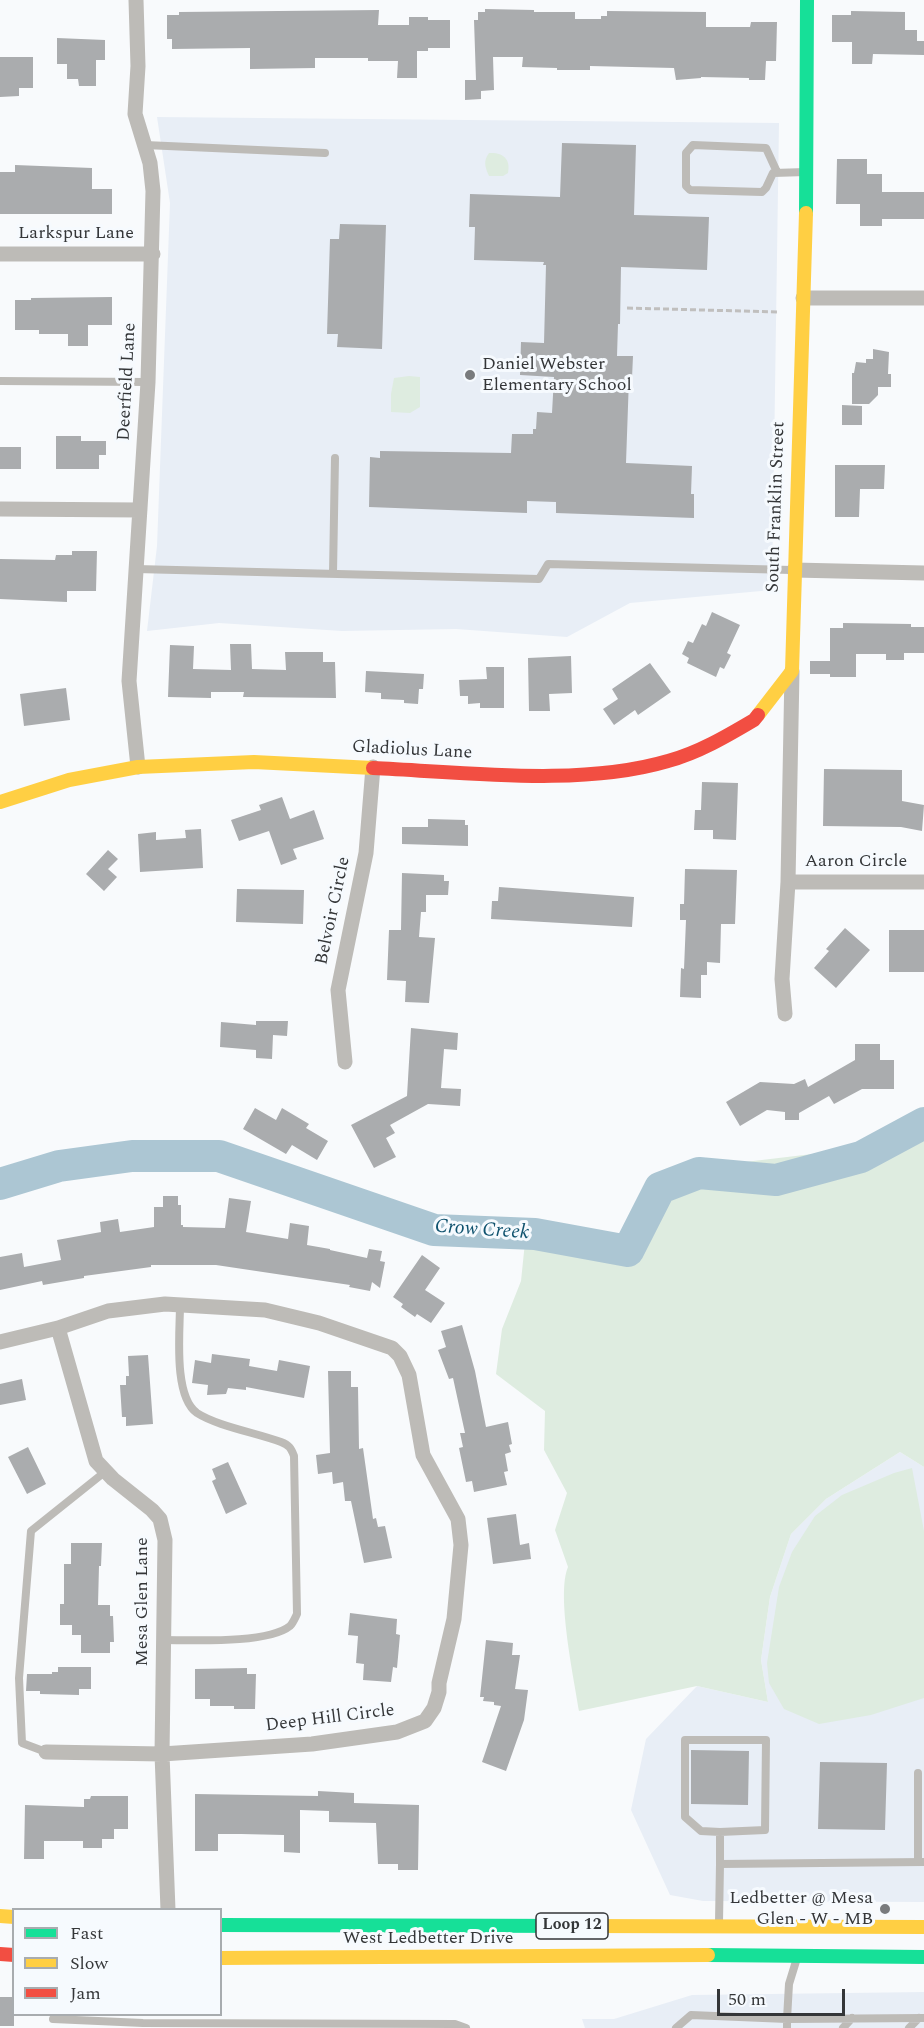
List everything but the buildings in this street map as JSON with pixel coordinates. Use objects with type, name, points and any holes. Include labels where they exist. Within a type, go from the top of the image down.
[{"type":"main road","name":"South Franklin Street","points":[[792,671],[807,172],[807,0]]},
{"type":"main road","name":"Gladiolus Lane","points":[[0,802],[69,780],[138,767],[254,762],[519,775],[628,771],[670,761],[719,740],[754,720],[792,671]]},
{"type":"main road","name":"West Ledbetter Drive","points":[[222,1925],[717,1936],[919,1927]]},
{"type":"main road","points":[[798,1955],[805,1944],[835,1934],[919,1927]]},
{"type":"main road","points":[[629,1956],[717,1936]]},
{"type":"main road","name":"West Ledbetter Drive","points":[[222,1958],[798,1955],[924,1958]]},
{"type":"street","name":"Deerfield Lane","points":[[136,0],[138,66],[135,114],[150,162],[153,191],[148,382],[129,681],[138,767]]},
{"type":"street","name":"Larkspur Lane","points":[[0,254],[153,254]]},
{"type":"street","points":[[803,298],[924,298]]},
{"type":"street","points":[[0,509],[140,510]]},
{"type":"street","points":[[794,570],[924,573]]},
{"type":"street","name":"South Franklin Street","points":[[785,1014],[782,978],[788,882],[792,671]]},
{"type":"street","name":"Belvoir Circle","points":[[345,1062],[338,990],[366,853],[373,767]]},
{"type":"street","name":"Aaron Circle","points":[[788,882],[924,882]]},
{"type":"street","name":"Deep Hill Circle","points":[[0,1342],[58,1328],[108,1311],[165,1304],[265,1310],[319,1323],[392,1348],[400,1356],[409,1375],[423,1455],[458,1519],[461,1545],[454,1618],[439,1692],[434,1708],[425,1721],[397,1732],[312,1744],[162,1754],[46,1752]]},
{"type":"street","name":"Mesa Glen Lane","points":[[58,1328],[96,1461],[160,1519],[165,1540],[162,1754],[168,1908]]},
{"type":"lane","points":[[145,145],[325,153]]},
{"type":"lane","points":[[777,172],[766,148],[693,146],[686,153],[686,186],[690,190],[762,192],[773,173],[807,172]]},
{"type":"lane","points":[[0,381],[148,382]]},
{"type":"lane","points":[[333,573],[335,458]]},
{"type":"lane","points":[[136,568],[539,579],[548,564],[794,570]]},
{"type":"lane","points":[[164,1640],[243,1639],[265,1635],[290,1626],[297,1614],[292,1449],[281,1442],[195,1412],[188,1402],[181,1378],[180,1305]]},
{"type":"lane","points":[[46,1752],[22,1743],[19,1678],[31,1531],[106,1471]]},
{"type":"lane","points":[[685,1740],[766,1740],[765,1830],[720,1832],[701,1831],[685,1817],[685,1740]]},
{"type":"lane","points":[[720,1864],[921,1862],[918,1773]]},
{"type":"lane","points":[[717,1936],[720,1832]]},
{"type":"lane","points":[[787,2028],[789,1984],[798,1955]]},
{"type":"lane","points":[[676,2028],[691,2015],[787,2019],[922,2018]]},
{"type":"lane","points":[[843,2028],[852,2018]]},
{"type":"lane","points":[[909,2028],[922,2018]]},
{"type":"lane","points":[[53,2019],[142,2025],[455,2024],[466,2028]]},
{"type":"path","points":[[627,308],[778,312]]},
{"type":"shaded area","name":"Daniel Webster Elementary School","points":[[157,117],[779,123],[772,590],[630,603],[567,637],[456,629],[342,631],[219,623],[147,631],[157,546],[170,203]]},
{"type":"shaded area","points":[[900,1452],[924,1467],[924,1902],[703,1901],[670,1895],[631,1810],[646,1739],[697,1686],[768,1702],[761,1660],[770,1597],[791,1534],[826,1499]]},
{"type":"shaded area","points":[[924,1992],[924,2028],[585,2028],[582,2019],[614,2019],[692,1995]]},
{"type":"green space","points":[[489,153],[505,157],[509,168],[508,173],[503,176],[489,176],[485,164]]},
{"type":"green space","points":[[420,377],[420,407],[410,413],[391,412],[394,378]]},
{"type":"green space","points":[[924,1118],[924,1467],[900,1452],[826,1499],[791,1534],[770,1597],[761,1660],[768,1702],[697,1686],[579,1711],[565,1616],[565,1580],[568,1567],[555,1530],[567,1493],[544,1450],[545,1411],[496,1374],[502,1329],[521,1281],[525,1242],[627,1246],[661,1172],[871,1147]]},
{"type":"green space","points":[[912,1468],[924,1531],[924,1698],[871,1715],[819,1724],[784,1709],[769,1683],[767,1663],[779,1587],[792,1552],[815,1516],[842,1495],[894,1473]]},
{"type":"waterway","name":"Crow Creek","points":[[0,1184],[59,1166],[132,1156],[219,1156],[434,1230],[535,1234],[628,1251],[660,1188],[699,1173],[776,1180],[861,1157],[924,1123]]},
{"type":"traffic: fast","points":[[806,213],[807,0]]},
{"type":"traffic: fast","points":[[222,1925],[583,1926]]},
{"type":"traffic: fast","points":[[708,1955],[924,1957]]},
{"type":"traffic: slow","points":[[758,715],[792,671],[806,213]]},
{"type":"traffic: slow","points":[[0,802],[69,780],[138,767],[254,762],[373,768]]},
{"type":"traffic: slow","points":[[0,1916],[12,1917]]},
{"type":"traffic: slow","points":[[583,1926],[924,1927]]},
{"type":"traffic: slow","points":[[222,1958],[708,1955]]},
{"type":"traffic: jam","points":[[373,768],[522,776],[598,774],[634,769],[679,758],[723,738],[754,720],[758,715]]},
{"type":"traffic: jam","points":[[0,1954],[12,1955]]},
{"type":"place","name":"Daniel Webster Elementary School","points":[[470,375]]},
{"type":"place","name":"Ledbetter @ Mesa Glen - W - MB","points":[[885,1909]]}]
